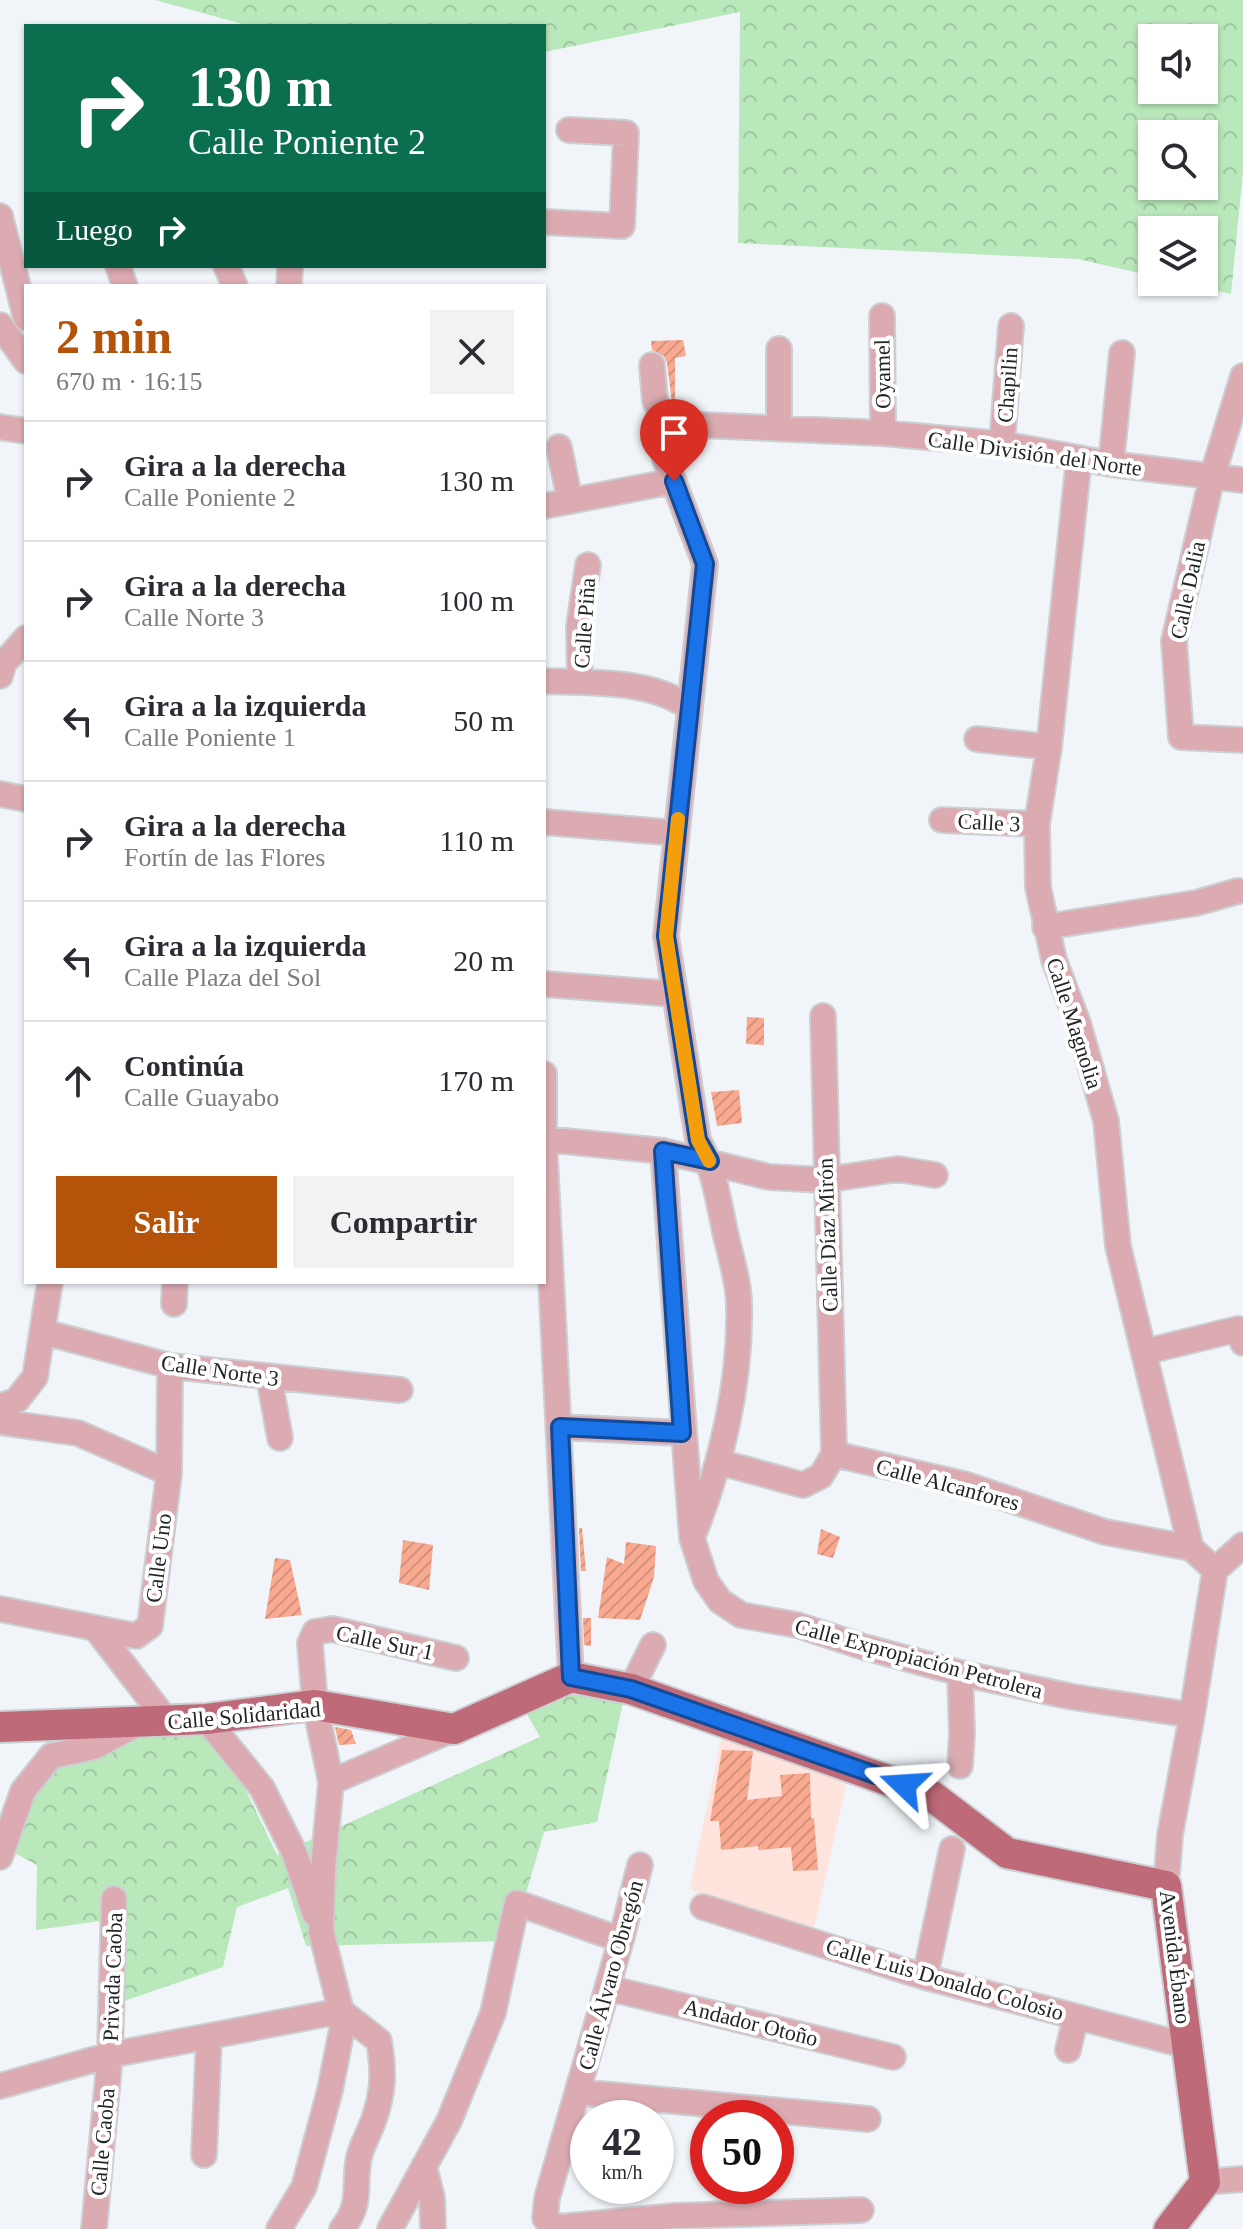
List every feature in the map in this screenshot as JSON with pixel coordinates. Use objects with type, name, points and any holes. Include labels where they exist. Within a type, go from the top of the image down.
[{"type":"main road","points":[[454,1729],[571,1677],[631,1689],[932,1796],[1007,1853],[1166,1886]]},
{"type":"main road","name":"Calle Solidaridad","points":[[0,1727],[206,1719],[315,1705],[454,1729]]},
{"type":"main road","name":"Avenida Ébano","points":[[1166,1886],[1205,2182]]},
{"type":"main road","points":[[1169,2229],[1205,2182]]},
{"type":"street","points":[[546,222],[622,226],[626,133],[569,130]]},
{"type":"street","points":[[0,216],[24,310]]},
{"type":"street","name":"Oyamel","points":[[882,316],[883,433]]},
{"type":"street","points":[[0,325],[24,358]]},
{"type":"street","name":"Chapilin","points":[[1002,444],[1011,326]]},
{"type":"street","points":[[779,349],[779,428]]},
{"type":"street","points":[[1111,464],[1122,353]]},
{"type":"street","points":[[652,365],[655,401],[669,428],[663,442],[665,459],[705,564],[666,936],[698,1140],[710,1161],[740,1302],[738,1354],[719,1462],[692,1538]]},
{"type":"street","points":[[1212,477],[1243,376]]},
{"type":"street","name":"Calle División del Norte","points":[[669,428],[679,424],[883,433],[1002,444],[1111,464],[1243,480]]},
{"type":"street","points":[[0,427],[24,431]]},
{"type":"street","points":[[559,447],[570,501]]},
{"type":"street","name":"Calle Magnolia","points":[[1079,458],[1049,747],[1037,824],[1038,887],[1054,960],[1078,1023],[1106,1121],[1118,1246],[1191,1548]]},
{"type":"street","name":"Calle Dalia","points":[[1212,477],[1174,641],[1181,737],[1243,740]]},
{"type":"street","points":[[546,506],[674,481]]},
{"type":"street","name":"Calle Piña","points":[[580,682],[579,626],[588,565]]},
{"type":"street","points":[[0,676],[4,663],[24,640]]},
{"type":"street","points":[[546,681],[651,690],[672,696],[689,707]]},
{"type":"street","points":[[977,739],[1049,747]]},
{"type":"street","points":[[0,794],[24,799]]},
{"type":"street","name":"Calle 3","points":[[942,820],[1037,824]]},
{"type":"street","points":[[546,822],[677,833]]},
{"type":"street","points":[[1045,927],[1196,903],[1238,891]]},
{"type":"street","points":[[546,984],[675,994]]},
{"type":"street","name":"Calle Díaz Mirón","points":[[823,1016],[834,1454]]},
{"type":"street","points":[[546,1139],[663,1151],[769,1177],[825,1180],[898,1169],[935,1175]]},
{"type":"street","name":"Calle Expropiación Petrolera","points":[[663,1151],[692,1538],[706,1581],[720,1601],[741,1615],[797,1625],[960,1673],[1073,1697],[1192,1715]]},
{"type":"street","points":[[546,1175],[571,1677]]},
{"type":"street","points":[[8,1404],[35,1377],[50,1284]]},
{"type":"street","name":"Calle Norte 3","points":[[44,1332],[170,1366],[400,1390]]},
{"type":"street","points":[[1144,1352],[1240,1336]]},
{"type":"street","name":"Calle Uno","points":[[96,1629],[136,1636],[150,1626],[169,1473],[170,1366]]},
{"type":"street","points":[[269,1378],[280,1438]]},
{"type":"street","points":[[0,1422],[78,1433],[169,1473]]},
{"type":"street","points":[[560,1427],[682,1433]]},
{"type":"street","points":[[719,1462],[803,1485],[821,1476],[834,1454]]},
{"type":"street","name":"Calle Alcanfores","points":[[834,1454],[967,1485],[1105,1532],[1191,1548]]},
{"type":"street","points":[[1191,1548],[1215,1570],[1243,1545]]},
{"type":"street","name":"Avenida Ébano","points":[[1166,1886],[1170,1835],[1215,1570]]},
{"type":"street","points":[[0,1609],[96,1629],[153,1722],[94,1747],[51,1756],[23,1791],[0,1857]]},
{"type":"street","name":"Calle Sur 1","points":[[315,1705],[310,1643],[315,1632],[332,1629],[456,1658]]},
{"type":"street","points":[[631,1689],[653,1645]]},
{"type":"street","points":[[960,1673],[960,1766]]},
{"type":"street","points":[[315,1705],[331,1782],[321,1931]]},
{"type":"street","points":[[206,1719],[262,1788],[294,1852],[321,1931],[341,2011],[340,2048],[304,2187],[279,2229]]},
{"type":"street","points":[[331,1782],[454,1729]]},
{"type":"street","points":[[925,1977],[952,1849]]},
{"type":"street","name":"Calle Álvaro Obregón","points":[[640,1865],[544,2210],[548,2222],[560,2227],[675,2223]]},
{"type":"street","name":"Privada Caoba","points":[[110,2055],[114,1899]]},
{"type":"street","points":[[390,2229],[449,2121],[493,2013],[517,1903],[621,1940]]},
{"type":"street","name":"Calle Luis Donaldo Colosio","points":[[703,1907],[925,1977],[1188,2046]]},
{"type":"street","name":"Andador Otoño","points":[[608,1988],[893,2057]]},
{"type":"street","points":[[0,2086],[110,2055],[341,2011],[379,2041],[384,2073],[375,2118],[359,2157],[357,2204],[342,2229]]},
{"type":"street","points":[[1068,2050],[1076,2017]]},
{"type":"street","points":[[204,2155],[209,2036]]},
{"type":"street","name":"Calle Caoba","points":[[94,2229],[110,2055]]},
{"type":"street","points":[[578,2092],[868,2119]]},
{"type":"street","points":[[424,2166],[432,2198],[433,2229]]},
{"type":"street","points":[[1205,2182],[1243,2179]]},
{"type":"street","points":[[675,2223],[861,2210]]},
{"type":"shaded area","points":[[722,1735],[847,1781],[813,1934],[703,1900],[690,1887]]},
{"type":"green space","points":[[155,0],[1243,0],[1243,172],[1231,294],[1218,291],[1218,216],[1138,216],[1138,273],[1078,259],[738,243],[740,12],[546,52],[546,24],[243,24]]},
{"type":"green space","points":[[548,1681],[624,1698],[597,1822],[544,1832],[512,1941],[306,1946],[288,1888],[237,1907],[223,1967],[101,2009],[115,1919],[36,1930],[37,1865],[5,1848],[47,1761],[129,1729],[221,1738],[277,1855],[540,1737],[516,1695]]},
{"type":"building","points":[[683,340],[686,356],[675,358],[675,402],[672,402],[667,363],[664,356],[652,350],[651,341]]},
{"type":"building","points":[[747,1017],[764,1018],[764,1045],[746,1044]]},
{"type":"building","points":[[739,1090],[742,1123],[717,1126],[711,1092]]},
{"type":"building","points":[[579,1528],[582,1528],[586,1571],[581,1571]]},
{"type":"building","points":[[821,1529],[840,1537],[833,1558],[817,1554]]},
{"type":"building","points":[[403,1540],[433,1545],[429,1590],[399,1583]]},
{"type":"building","points":[[626,1542],[656,1546],[654,1577],[640,1620],[598,1618],[607,1557],[624,1564]]},
{"type":"building","points":[[275,1558],[290,1560],[302,1615],[265,1619]]},
{"type":"building","points":[[583,1618],[591,1618],[591,1646],[584,1645]]},
{"type":"building","points":[[335,1727],[351,1730],[356,1744],[339,1745]]},
{"type":"building","points":[[722,1750],[753,1751],[747,1800],[782,1796],[780,1775],[810,1773],[811,1818],[814,1818],[818,1870],[793,1871],[791,1847],[758,1850],[758,1846],[721,1850],[719,1821],[710,1821]]},
{"type":"slow traffic","points":[[678,819],[666,936],[698,1140],[709,1161]]},
{"type":"route","points":[[674,481],[705,564],[666,936],[698,1140],[710,1161],[663,1151],[682,1433],[560,1427],[571,1677],[631,1689],[904,1785]]}]
